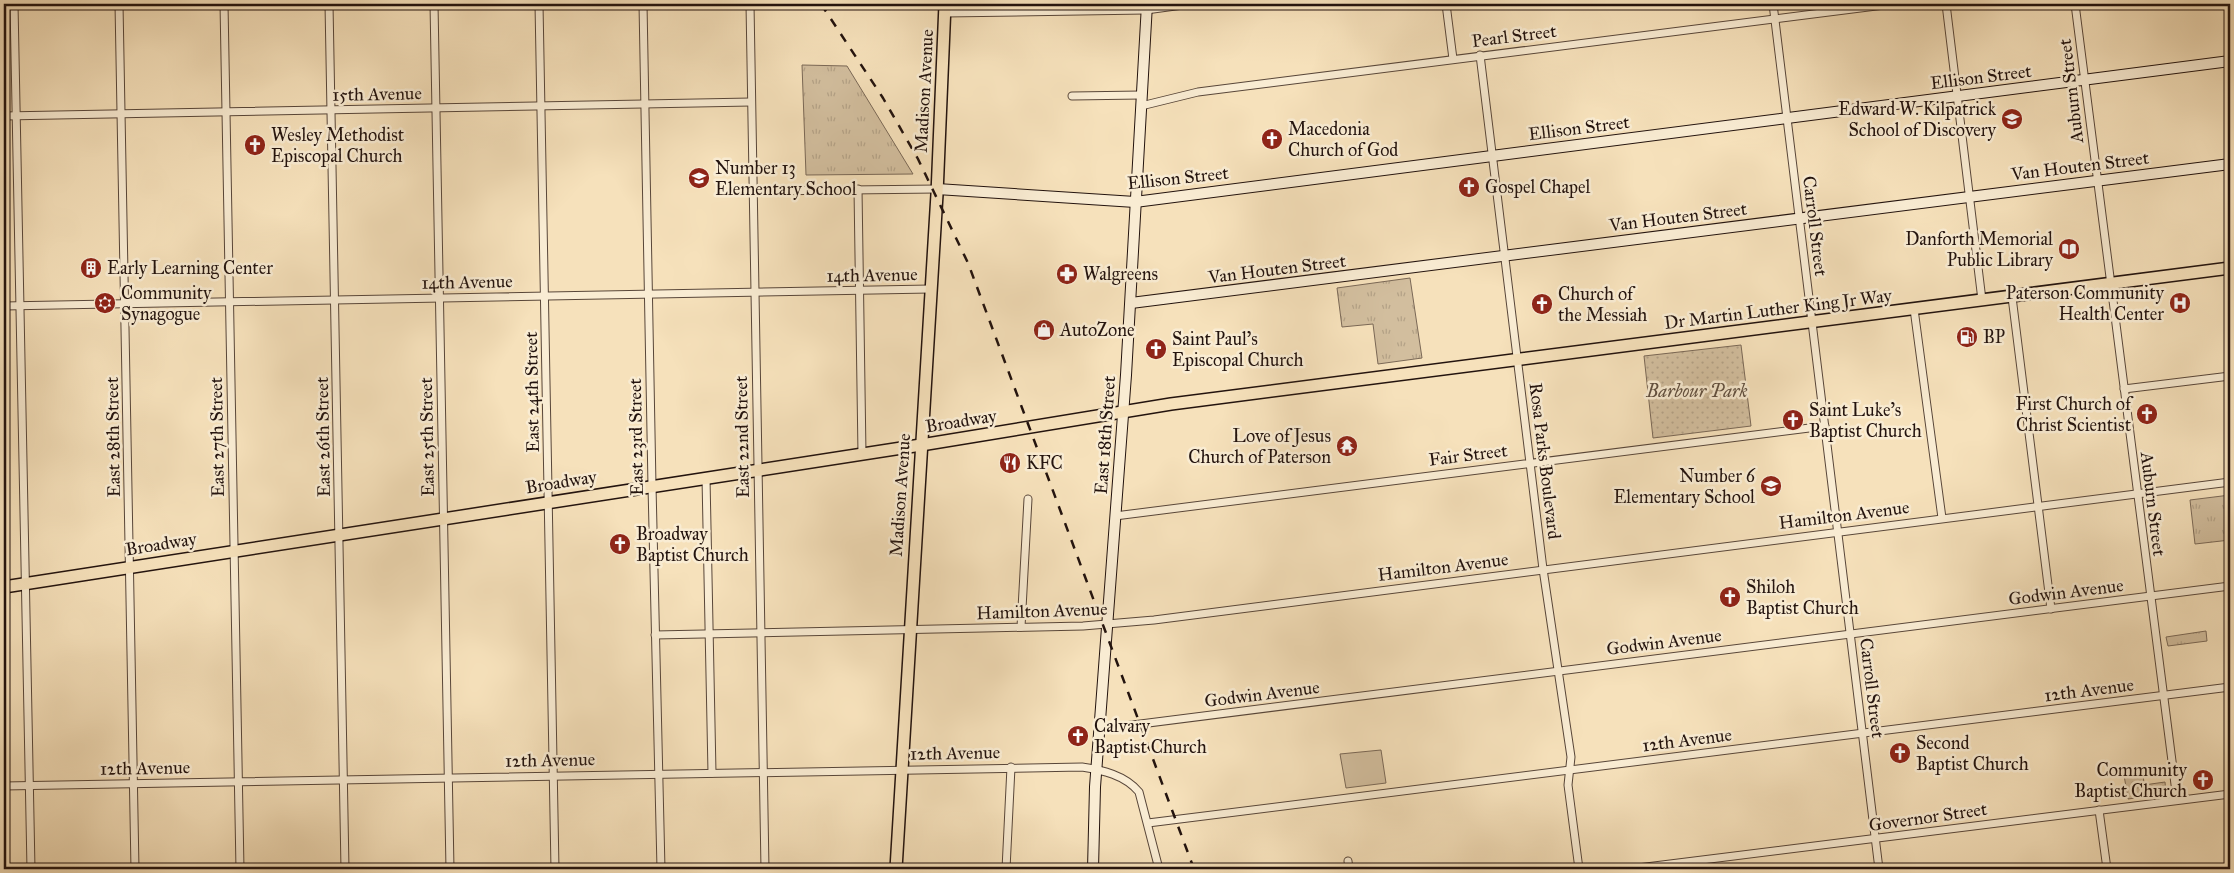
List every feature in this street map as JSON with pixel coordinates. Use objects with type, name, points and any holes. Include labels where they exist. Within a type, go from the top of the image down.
[{"type":"main road","name":"Madison Avenue","points":[[896,869],[937,189],[945,9]]},
{"type":"main road","name":"Dr Martin Luther King Jr Way","points":[[1123,412],[1171,404],[2230,268]]},
{"type":"main road","name":"Broadway","points":[[4,587],[1123,412]]},
{"type":"street","points":[[14,4],[31,869]]},
{"type":"street","name":"East 28th Street","points":[[119,4],[131,567],[135,869]]},
{"type":"street","name":"East 27th Street","points":[[224,4],[240,869]]},
{"type":"street","name":"East 26th Street","points":[[329,4],[346,869]]},
{"type":"street","name":"East 25th Street","points":[[434,4],[450,869]]},
{"type":"street","name":"East 24th Street","points":[[539,4],[555,869]]},
{"type":"street","name":"East 23rd Street","points":[[644,4],[661,869]]},
{"type":"street","name":"East 22nd Street","points":[[750,4],[765,869]]},
{"type":"street","points":[[945,9],[1146,7],[1190,4]]},
{"type":"street","points":[[1446,4],[1453,59]]},
{"type":"street","name":"Carroll Street","points":[[1773,4],[1879,869]]},
{"type":"street","name":"Pearl Street","points":[[1140,106],[1198,92],[1892,4]]},
{"type":"street","points":[[1946,4],[1982,300]]},
{"type":"street","name":"Auburn Street","points":[[2075,4],[2176,800]]},
{"type":"street","name":"East 18th Street","points":[[1092,869],[1097,769],[1130,303],[1146,7]]},
{"type":"street","name":"Rosa Parks Boulevard","points":[[1480,55],[1543,569],[1571,758],[1568,785],[1579,869]]},
{"type":"street","name":"Ellison Street","points":[[937,189],[1135,202],[2228,60]]},
{"type":"street","points":[[1072,96],[1141,95]]},
{"type":"street","name":"15th Avenue","points":[[4,116],[751,102]]},
{"type":"street","name":"Van Houten Street","points":[[1130,303],[2230,164]]},
{"type":"street","points":[[858,189],[862,454]]},
{"type":"street","points":[[753,191],[937,189]]},
{"type":"street","name":"14th Avenue","points":[[4,306],[930,289]]},
{"type":"street","points":[[2012,297],[2051,609]]},
{"type":"street","points":[[1914,309],[1942,518]]},
{"type":"street","points":[[2124,389],[2230,376]]},
{"type":"street","name":"Fair Street","points":[[1115,516],[1825,426]]},
{"type":"street","points":[[706,478],[712,772]]},
{"type":"street","name":"Hamilton Avenue","points":[[656,635],[1108,624],[2230,482]]},
{"type":"street","points":[[1021,627],[1028,499]]},
{"type":"street","name":"Godwin Avenue","points":[[1101,729],[2230,586]]},
{"type":"street","name":"12th Avenue","points":[[1148,823],[2230,687]]},
{"type":"street","points":[[1006,869],[1011,767]]},
{"type":"street","name":"12th Avenue","points":[[4,786],[712,772],[1082,767],[1097,769],[1133,785],[1142,800],[1159,869]]},
{"type":"street","name":"Governor Street","points":[[1630,869],[2230,794]]},
{"type":"street","points":[[2099,810],[2106,869]]},
{"type":"street","points":[[1348,861],[1349,869]]},
{"type":"green space","points":[[802,65],[847,66],[913,174],[806,175]]},
{"type":"green space","points":[[1410,278],[1422,358],[1378,364],[1373,324],[1342,327],[1337,288]]},
{"type":"green space","name":"Barbour Park","points":[[1741,345],[1751,426],[1653,438],[1644,356]]},
{"type":"green space","points":[[2230,495],[2230,540],[2195,544],[2190,500]]},
{"type":"green space","points":[[2206,631],[2207,641],[2168,646],[2166,637]]},
{"type":"green space","points":[[1381,750],[1386,783],[1346,788],[1340,754]]},
{"type":"green space","points":[[2143,772],[2144,785],[2165,782],[2166,794],[2128,799],[2124,775]]},
{"type":"railway","points":[[821,4],[883,98],[918,159],[968,263],[1194,869]]},
{"type":"place","name":"Edward W. Kilpatrick School of Discovery","points":[[2012,119]]},
{"type":"place","name":"Macedonia Church of God","points":[[1272,139]]},
{"type":"place","name":"Wesley Methodist Episcopal Church","points":[[255,145]]},
{"type":"place","name":"Number 13 Elementary School","points":[[699,178]]},
{"type":"place","name":"Gospel Chapel","points":[[1469,187]]},
{"type":"place","name":"Danforth Memorial Public Library","points":[[2069,249]]},
{"type":"place","name":"Early Learning Center","points":[[91,268]]},
{"type":"place","name":"Walgreens","points":[[1067,274]]},
{"type":"place","name":"Community Synagogue","points":[[105,303]]},
{"type":"place","name":"Paterson Community Health Center","points":[[2180,303]]},
{"type":"place","name":"Church of the Messiah","points":[[1542,304]]},
{"type":"place","name":"AutoZone","points":[[1044,330]]},
{"type":"place","name":"BP","points":[[1967,337]]},
{"type":"place","name":"Saint Paul's Episcopal Church","points":[[1156,349]]},
{"type":"place","name":"First Church of Christ Scientist","points":[[2147,414]]},
{"type":"place","name":"Saint Luke's Baptist Church","points":[[1793,420]]},
{"type":"place","name":"Love of Jesus Church of Paterson","points":[[1347,446]]},
{"type":"place","name":"KFC","points":[[1010,463]]},
{"type":"place","name":"Number 6 Elementary School","points":[[1771,486]]},
{"type":"place","name":"Broadway Baptist Church","points":[[620,544]]},
{"type":"place","name":"Shiloh Baptist Church","points":[[1730,597]]},
{"type":"place","name":"Calvary Baptist Church","points":[[1078,736]]},
{"type":"place","name":"Second Baptist Church","points":[[1900,753]]},
{"type":"place","name":"Community Baptist Church","points":[[2203,780]]}]
